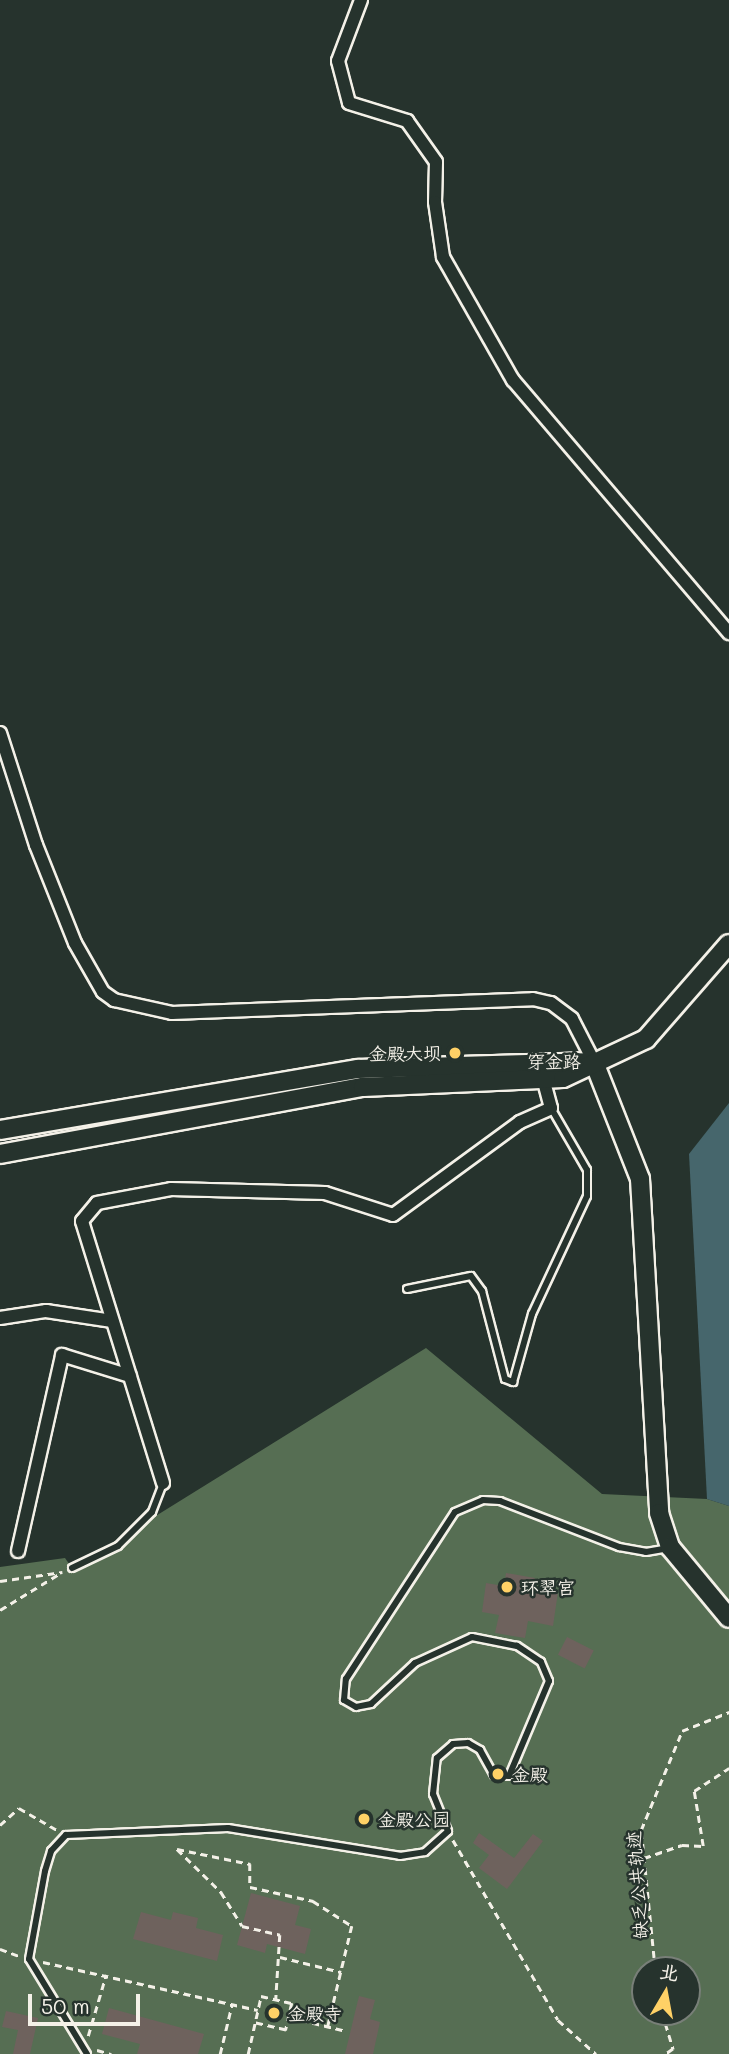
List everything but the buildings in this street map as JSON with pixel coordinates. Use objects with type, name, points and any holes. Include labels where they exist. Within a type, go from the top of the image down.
[{"type":"main road","points":[[729,944],[646,1039],[594,1062],[640,1179],[655,1478],[667,1539],[729,1618]]},
{"type":"main road","name":"穿金路","points":[[0,1154],[363,1087],[563,1079],[594,1062]]},
{"type":"main road","name":"穿金路","points":[[0,1130],[358,1069],[594,1062]]},
{"type":"street","points":[[361,0],[338,61],[349,103],[407,121],[436,162],[435,202],[443,257],[513,380],[729,633]]},
{"type":"street","points":[[0,733],[36,845],[75,943],[103,992],[114,1000],[172,1013],[533,999],[551,1003],[572,1019],[594,1062]]},
{"type":"street","points":[[163,1483],[82,1221],[97,1203],[171,1189],[312,1192],[358,1201],[393,1215],[520,1122],[551,1108],[543,1078]]},
{"type":"street","points":[[0,1318],[46,1311],[112,1321]]},
{"type":"street","points":[[18,1551],[62,1355],[130,1376]]},
{"type":"lane","points":[[407,1289],[471,1276],[482,1291],[505,1379],[513,1382],[532,1314],[587,1196],[587,1170],[551,1108]]},
{"type":"lane","points":[[72,1568],[118,1546],[152,1512],[163,1483]]},
{"type":"lane","points":[[87,2054],[29,1959],[45,1871],[51,1851],[66,1835],[228,1828],[400,1856],[425,1852],[448,1831],[433,1794],[437,1758],[453,1744],[468,1743],[480,1750],[494,1775],[509,1776],[547,1690],[541,1662],[504,1640],[471,1637],[415,1663],[371,1704],[349,1705],[342,1693],[455,1512],[483,1500],[500,1502],[619,1546],[646,1552],[667,1539]]},
{"type":"path","points":[[0,1610],[72,1568]]},
{"type":"path","points":[[0,1581],[62,1573]]},
{"type":"path","name":"缺乏公共轨迹","points":[[654,1956],[641,1830],[682,1731],[729,1712]]},
{"type":"path","points":[[644,1858],[682,1845],[703,1846],[694,1791],[729,1768]]},
{"type":"path","points":[[0,1825],[19,1808],[66,1835]]},
{"type":"path","points":[[448,1831],[558,2020],[596,2054]]},
{"type":"path","points":[[276,1999],[280,1935],[242,1926],[221,1892],[177,1849],[250,1864],[250,1887],[313,1901],[352,1926],[328,2026]]},
{"type":"path","points":[[0,1949],[29,1959],[258,2010]]},
{"type":"path","points":[[279,1957],[341,1972]]},
{"type":"path","points":[[106,1975],[85,2047],[111,2054]]},
{"type":"path","points":[[248,2054],[261,1996],[292,2003],[286,2030],[255,2023]]},
{"type":"path","points":[[220,2054],[232,2004]]},
{"type":"path","points":[[289,2017],[346,2031]]},
{"type":"path","points":[[666,2026],[673,2049],[666,2054]]},
{"type":"green space","name":"金殿公园","points":[[426,1348],[602,1494],[707,1499],[729,1506],[729,2054],[0,2054],[0,1567],[65,1558],[72,1568]]},
{"type":"water","points":[[729,1103],[729,1506],[707,1499],[689,1154]]},
{"type":"place","name":"金殿大坝","points":[[455,1053]]},
{"type":"place","name":"环翠宫","points":[[507,1587]]},
{"type":"place","name":"金殿","points":[[498,1774]]},
{"type":"place","name":"金殿公园","points":[[364,1819]]},
{"type":"place","name":"金殿寺","points":[[274,2013]]}]
